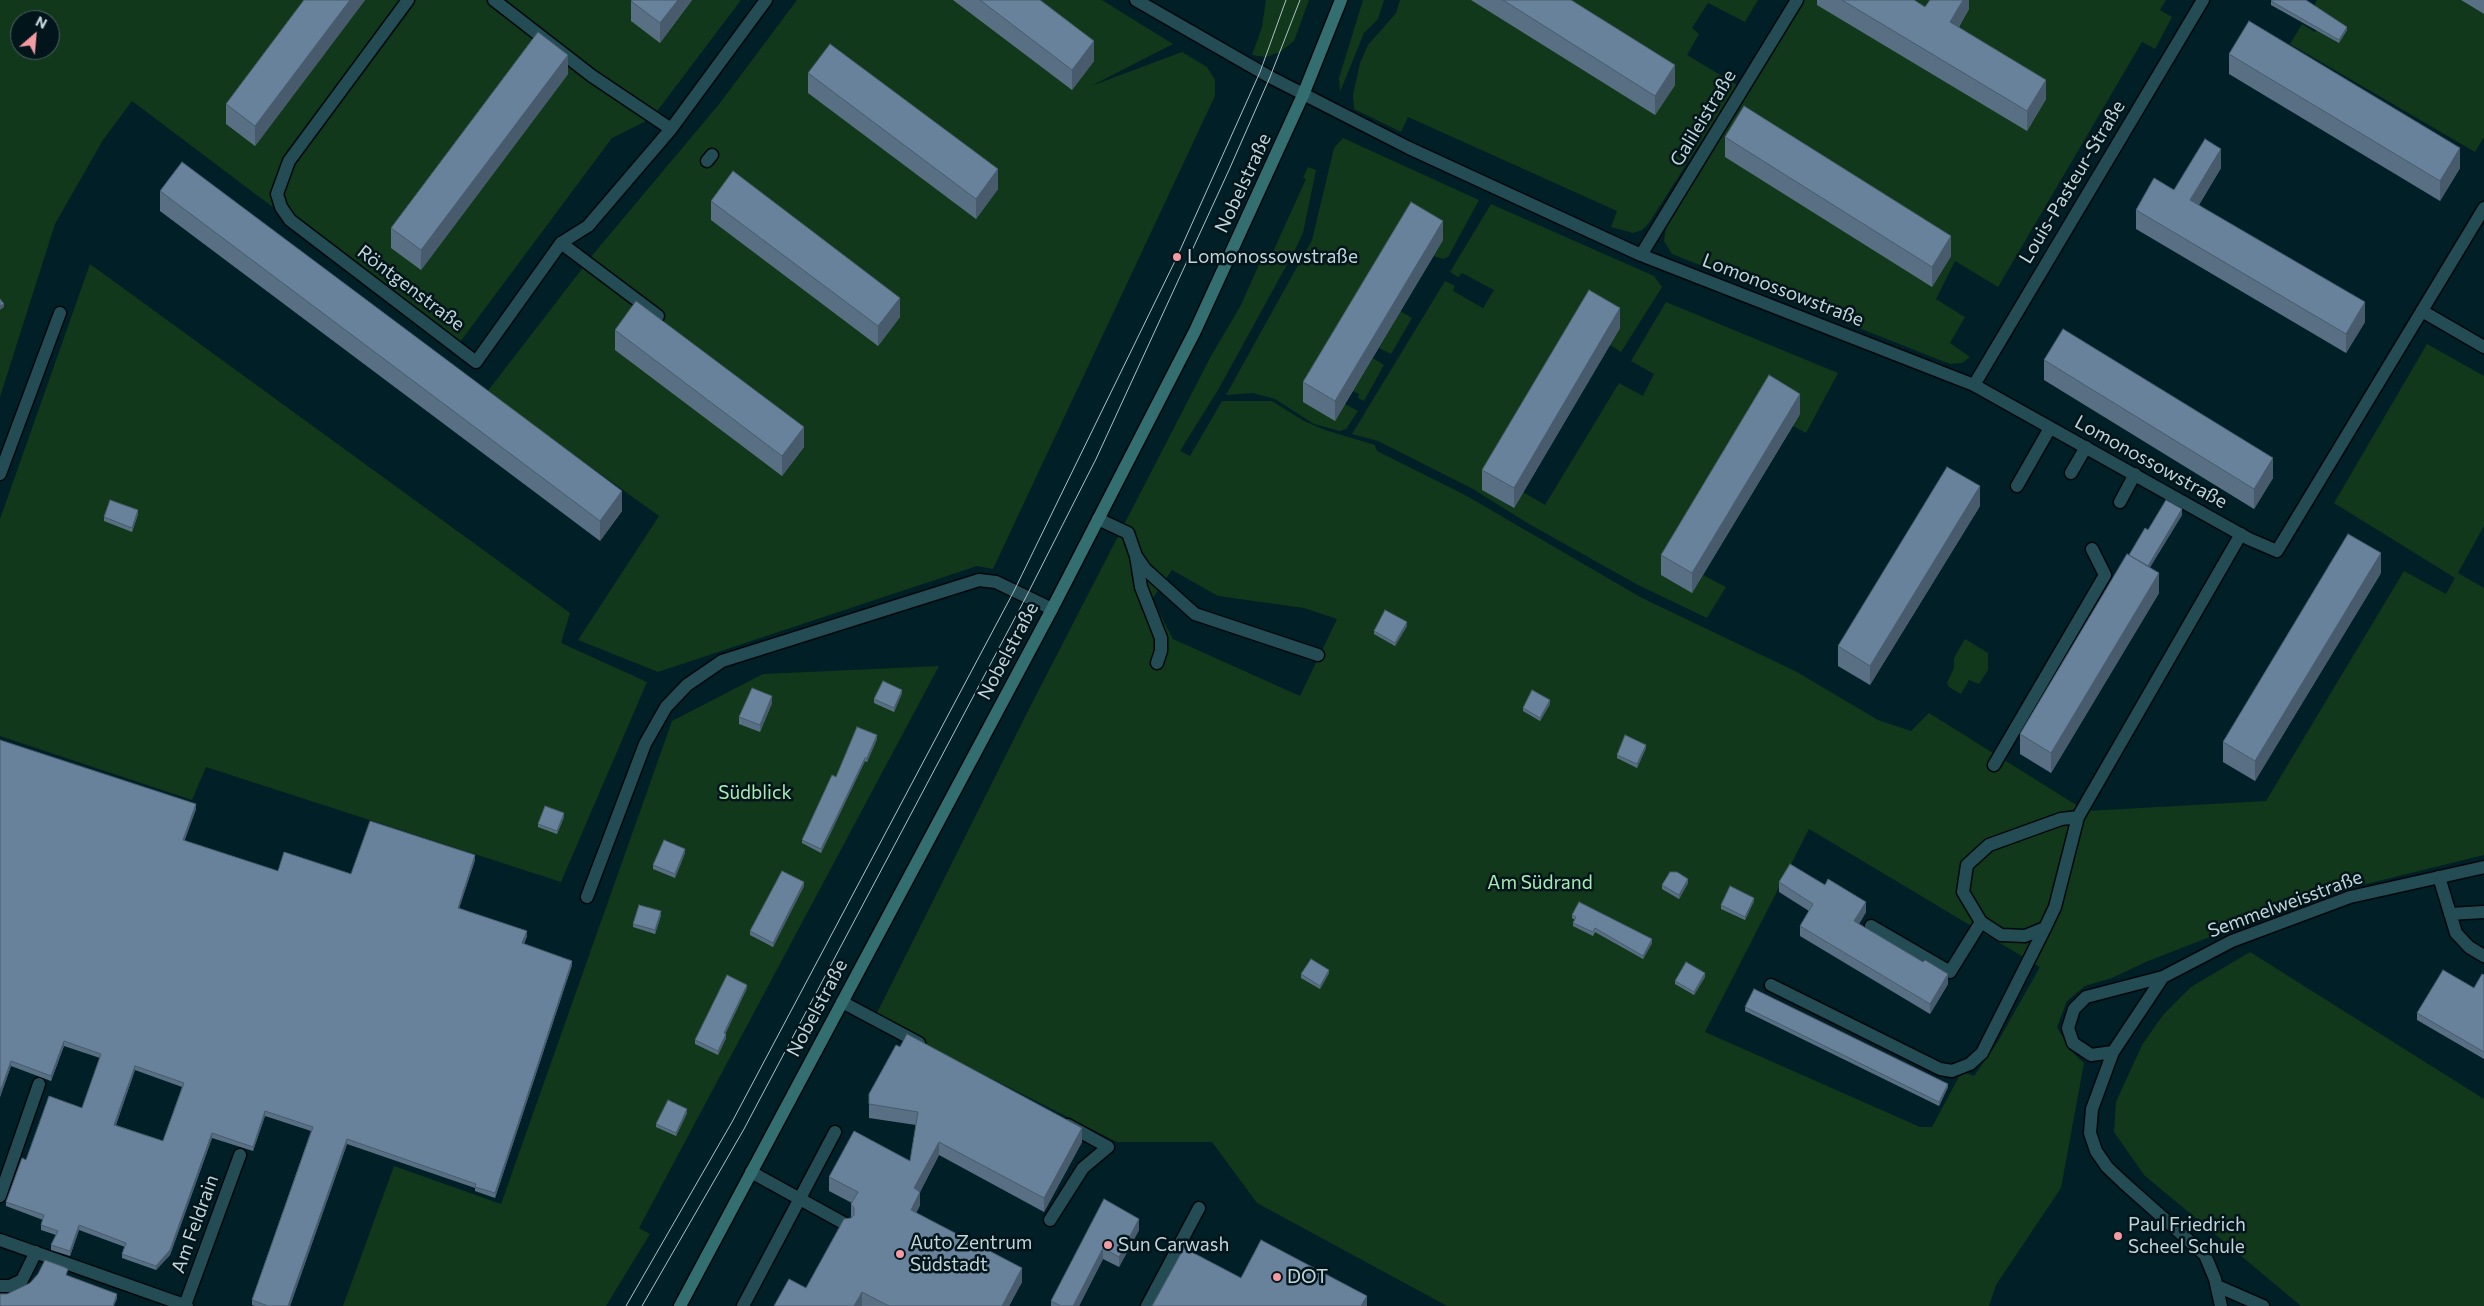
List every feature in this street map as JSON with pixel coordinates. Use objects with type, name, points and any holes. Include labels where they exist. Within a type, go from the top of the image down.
[{"type":"main road","name":"Nobelstraße","points":[[680,1306],[1052,609],[1195,331],[1303,95],[1340,0]]},
{"type":"street","name":"Röntgenstraße","points":[[408,0],[289,161],[280,178],[277,194],[281,208],[290,220],[476,362],[561,243],[588,226],[671,129],[766,0]]},
{"type":"street","points":[[494,0],[592,76],[671,129]]},
{"type":"street","name":"Lomonossowstraße","points":[[1136,0],[1191,34],[1303,95],[1409,148],[1641,255],[1974,385],[2241,534],[2278,551],[2484,208]]},
{"type":"street","name":"Galileistraße","points":[[1641,255],[1797,0]]},
{"type":"street","name":"Louis-Pasteur-Straße","points":[[1974,385],[2203,0]]},
{"type":"street","points":[[561,243],[658,316]]},
{"type":"street","points":[[2422,311],[2484,347]]},
{"type":"street","points":[[0,474],[60,314]]},
{"type":"street","points":[[2017,486],[2050,428]]},
{"type":"street","points":[[2071,473],[2086,447]]},
{"type":"street","points":[[2120,502],[2134,474]]},
{"type":"street","points":[[1098,518],[1128,533],[1136,556],[1141,588],[1161,638],[1161,651],[1157,664]]},
{"type":"street","points":[[1771,985],[1940,1069],[1952,1071],[1970,1064],[1982,1052],[2045,928],[2054,906],[2078,817],[2241,534]]},
{"type":"street","points":[[1994,765],[2105,574],[2092,549]]},
{"type":"street","points":[[1136,556],[1145,569],[1195,614],[1318,655]]},
{"type":"street","points":[[587,897],[645,744],[666,707],[687,685],[722,661],[979,580],[996,582],[1052,609]]},
{"type":"street","points":[[2045,928],[2025,936],[2001,935],[1981,922],[1963,892],[1967,865],[1989,845],[2061,819],[2078,817]]},
{"type":"street","name":"Semmelweisstraße","points":[[2113,1052],[2091,1055],[2073,1043],[2068,1028],[2074,1009],[2086,997],[2162,977],[2232,941],[2350,897],[2484,867]]},
{"type":"street","points":[[2439,877],[2456,933],[2469,947],[2484,956]]},
{"type":"street","points":[[2450,914],[2484,912]]},
{"type":"street","points":[[1871,926],[1950,972],[1981,922]]},
{"type":"street","name":"Semmelweisstraße","points":[[2162,977],[2113,1052],[2092,1109],[2090,1133],[2096,1151],[2107,1167],[2205,1255],[2218,1286],[2221,1306]]},
{"type":"street","points":[[842,1002],[931,1050]]},
{"type":"street","points":[[0,1196],[39,1084]]},
{"type":"street","points":[[1050,1220],[1083,1168],[1108,1147],[1058,1119]]},
{"type":"street","points":[[743,1306],[835,1132]]},
{"type":"street","name":"Am Feldrain","points":[[0,1240],[186,1306],[240,1155]]},
{"type":"street","points":[[751,1172],[848,1225]]},
{"type":"street","points":[[1147,1306],[1199,1208]]},
{"type":"street","points":[[0,1286],[10,1286],[22,1280],[36,1252]]},
{"type":"street","points":[[2218,1286],[2263,1306]]},
{"type":"green space","points":[[0,0],[741,0],[652,118],[612,138],[457,346],[132,101],[103,140],[55,224],[0,397]]},
{"type":"green space","points":[[797,0],[1102,0],[1173,44],[1091,86],[1182,52],[1207,67],[1215,80],[1215,96],[993,569],[977,566],[658,672],[578,640],[659,516],[487,392],[595,252],[720,103]]},
{"type":"green space","points":[[1266,0],[1309,0],[1294,41],[1280,52],[1266,57],[1252,55],[1262,27]]},
{"type":"green space","points":[[1363,0],[1384,0],[1378,19],[1364,33],[1340,92],[1339,78]]},
{"type":"green space","points":[[1400,0],[1758,0],[1745,22],[1708,3],[1692,28],[1699,34],[1687,55],[1737,85],[1649,223],[1642,230],[1633,233],[1611,227],[1617,211],[1408,117],[1401,132],[1354,109],[1353,95],[1360,63],[1368,45],[1396,13]]},
{"type":"green space","points":[[1803,0],[2166,0],[2160,10],[2172,17],[2155,49],[2142,42],[1998,287],[1955,261],[1936,299],[1965,317],[1950,343],[1970,357],[1962,363],[1950,364],[1672,254],[1664,241],[1666,227]]},
{"type":"green space","points":[[2317,0],[2461,0],[2484,14],[2484,137],[2475,152],[2290,44],[2302,24],[2315,32],[2325,15],[2313,8]]},
{"type":"green space","points":[[1343,138],[1479,200],[1448,257],[1443,259],[1433,256],[1335,420],[1345,404],[1358,411],[1346,429],[1340,431],[1314,424],[1275,399],[1253,393],[1226,395],[1312,240],[1334,148]]},
{"type":"green space","name":"Am Südrand","points":[[1308,167],[1316,170],[1303,233],[1218,390],[1180,451],[1190,456],[1222,401],[1272,401],[1304,421],[1325,430],[1375,445],[1377,451],[1465,495],[1642,598],[1797,672],[1878,720],[1911,731],[1929,713],[2086,811],[2266,801],[2404,571],[2446,594],[2455,578],[2334,503],[2427,344],[2484,376],[2484,526],[2458,573],[2484,588],[2484,855],[2269,908],[2210,937],[2148,961],[2112,978],[2085,986],[2067,1001],[2057,1027],[2070,1050],[2084,1063],[2061,1188],[1996,1285],[1989,1306],[1447,1306],[1257,1203],[1212,1142],[1117,1142],[874,1019],[1031,705],[1211,356],[1241,305],[1265,251],[1272,254],[1306,179],[1303,178]],"holes":[[[1172,570],[1218,596],[1304,608],[1337,619],[1300,696],[1173,639],[1152,599]],[[1809,829],[2040,967],[1997,1043],[1974,1076],[1962,1071],[1932,1127],[1920,1127],[1705,1032]]]},
{"type":"green space","points":[[1491,204],[1654,276],[1662,287],[1621,352],[1610,345],[1483,490],[1513,508],[1523,492],[1545,505],[1619,383],[1643,396],[1654,374],[1631,361],[1666,302],[1838,373],[1806,433],[1793,426],[1800,414],[1703,575],[1726,587],[1707,618],[1638,585],[1529,524],[1473,489],[1378,441],[1352,434],[1445,281],[1455,286],[1453,291],[1483,308],[1494,290],[1462,273],[1458,277],[1450,272]]},
{"type":"green space","points":[[90,264],[570,613],[561,643],[647,682],[561,882],[206,767],[192,800],[0,736],[0,519]]},
{"type":"green space","points":[[1400,311],[1412,318],[1391,354],[1379,348]]},
{"type":"green space","points":[[1373,358],[1384,365],[1364,401],[1358,398],[1359,394],[1353,391]]},
{"type":"green space","points":[[1965,639],[1988,653],[1988,670],[1979,684],[1969,680],[1961,694],[1949,687],[1947,683],[1954,668],[1954,658]]},
{"type":"green space","name":"Südblick","points":[[939,666],[639,1228],[650,1234],[606,1306],[343,1306],[394,1166],[501,1204],[672,721],[763,674]]},
{"type":"green space","points":[[2250,952],[2484,1099],[2484,1306],[2301,1306],[2144,1175],[2114,1132],[2116,1102],[2142,1045],[2163,1015],[2191,987]]},
{"type":"building","points":[[304,0],[350,0],[255,126],[226,104]]},
{"type":"building","points":[[632,0],[678,0],[660,23]]},
{"type":"building","points":[[980,0],[1040,0],[1094,41],[1072,70]]},
{"type":"building","points":[[1503,0],[1571,0],[1675,65],[1655,96]]},
{"type":"building","points":[[1842,0],[1914,0],[1925,7],[1930,0],[1963,0],[1950,22],[2046,80],[2027,111]]},
{"type":"building","points":[[2272,0],[2306,0],[2347,27],[2339,40]]},
{"type":"building","points":[[2249,21],[2460,148],[2440,181],[2229,54]]},
{"type":"building","points":[[538,32],[568,55],[421,250],[391,228]]},
{"type":"building","points":[[830,44],[998,169],[976,199],[808,73]]},
{"type":"building","points":[[1744,106],[1951,236],[1932,267],[1725,137]]},
{"type":"building","points":[[2205,139],[2221,149],[2190,200],[2365,302],[2346,334],[2136,210],[2154,178],[2174,190]]},
{"type":"building","points":[[182,162],[622,491],[600,521],[160,191]]},
{"type":"building","points":[[733,171],[900,298],[878,326],[711,201]]},
{"type":"building","points":[[1411,202],[1443,221],[1335,401],[1303,382]]},
{"type":"building","points":[[1589,290],[1620,308],[1514,488],[1482,470]]},
{"type":"building","points":[[636,301],[804,427],[782,456],[615,330]]},
{"type":"building","points":[[2063,329],[2273,458],[2254,489],[2044,360]]},
{"type":"building","points":[[1769,375],[1800,394],[1692,573],[1661,555]]},
{"type":"building","points":[[1947,467],[1980,486],[1870,666],[1838,646]]},
{"type":"building","points":[[110,500],[138,510],[132,528],[104,517]]},
{"type":"building","points":[[2166,500],[2182,509],[2148,566],[2129,555],[2145,528],[2148,530]]},
{"type":"building","points":[[2348,534],[2381,553],[2255,761],[2223,742]]},
{"type":"building","points":[[2127,554],[2159,573],[2051,753],[2020,734]]},
{"type":"building","points":[[1385,610],[1407,622],[1395,643],[1374,631]]},
{"type":"building","points":[[883,681],[902,690],[894,708],[874,699]]},
{"type":"building","points":[[752,688],[772,696],[760,725],[739,717]]},
{"type":"building","points":[[1532,690],[1550,700],[1540,718],[1523,708]]},
{"type":"building","points":[[857,727],[877,735],[821,849],[802,840],[832,775],[836,777]]},
{"type":"building","points":[[1625,735],[1646,745],[1637,764],[1617,755]]},
{"type":"building","points":[[0,740],[196,804],[183,840],[278,871],[284,852],[351,874],[370,821],[475,855],[458,908],[527,931],[522,943],[572,961],[495,1193],[475,1187],[476,1184],[347,1139],[288,1306],[268,1306],[252,1300],[313,1127],[265,1111],[253,1147],[212,1133],[170,1250],[156,1266],[122,1254],[126,1243],[79,1225],[70,1251],[51,1245],[58,1231],[41,1225],[44,1215],[6,1202],[22,1158],[26,1160],[49,1096],[82,1108],[101,1054],[64,1041],[51,1076],[11,1061],[0,1092]],"holes":[[[135,1066],[184,1083],[163,1141],[114,1125]]]},
{"type":"building","points":[[545,806],[564,813],[557,831],[538,824]]},
{"type":"building","points":[[664,840],[685,849],[675,874],[653,865]]},
{"type":"building","points":[[1790,864],[1825,885],[1828,879],[1866,902],[1854,921],[1923,962],[1925,960],[1948,974],[1930,1004],[1800,926],[1813,904],[1779,882]]},
{"type":"building","points":[[782,871],[804,882],[773,943],[750,931]]},
{"type":"building","points":[[1670,872],[1677,872],[1688,879],[1679,895],[1662,885]]},
{"type":"building","points":[[1730,886],[1754,898],[1745,917],[1721,905]]},
{"type":"building","points":[[1579,902],[1652,939],[1643,956],[1595,928],[1593,932],[1573,923],[1576,917],[1572,915]]},
{"type":"building","points":[[639,905],[661,911],[655,930],[633,924]]},
{"type":"building","points":[[1311,959],[1329,970],[1320,986],[1301,974]]},
{"type":"building","points":[[1686,962],[1705,973],[1694,992],[1675,981]]},
{"type":"building","points":[[2443,970],[2474,988],[2482,974],[2484,975],[2484,1052],[2417,1013]]},
{"type":"building","points":[[727,975],[747,985],[724,1033],[726,1034],[718,1051],[695,1040]]},
{"type":"building","points":[[1754,989],[1948,1084],[1939,1102],[1745,1007]]},
{"type":"building","points":[[907,1034],[1082,1128],[1044,1198],[939,1142],[914,1188],[920,1192],[911,1210],[1022,1268],[1002,1306],[889,1306],[862,1292],[854,1306],[774,1306],[789,1279],[806,1288],[844,1219],[851,1218],[854,1215],[854,1208],[851,1204],[858,1192],[829,1177],[854,1131],[910,1161],[918,1112],[869,1104],[869,1094],[896,1045],[900,1047]]},
{"type":"building","points":[[668,1100],[687,1109],[676,1133],[656,1124]]},
{"type":"building","name":"Sun Carwash","points":[[1104,1199],[1139,1219],[1119,1257],[1103,1248],[1073,1306],[1061,1306],[1051,1301]]},
{"type":"building","name":"DOT","points":[[1261,1240],[1367,1296],[1361,1306],[1152,1306],[1184,1248],[1241,1278]]},
{"type":"building","points":[[45,1260],[68,1269],[66,1275],[117,1294],[113,1306],[0,1306],[0,1294],[7,1294],[30,1283],[38,1274]]},
{"type":"tram line","points":[[626,1306],[732,1122],[1014,591],[1177,257],[1260,72],[1286,0]]},
{"type":"tram line","points":[[642,1306],[744,1129],[1026,597],[1096,459],[1229,170],[1270,77],[1300,0]]},
{"type":"place","name":"Lomonossowstraße","points":[[1177,257]]},
{"type":"place","name":"Paul Friedrich Scheel Schule","points":[[2118,1236]]},
{"type":"place","name":"Sun Carwash","points":[[1108,1245]]},
{"type":"place","name":"Auto Zentrum Südstadt","points":[[900,1254]]},
{"type":"place","name":"DOT","points":[[1277,1277]]}]
